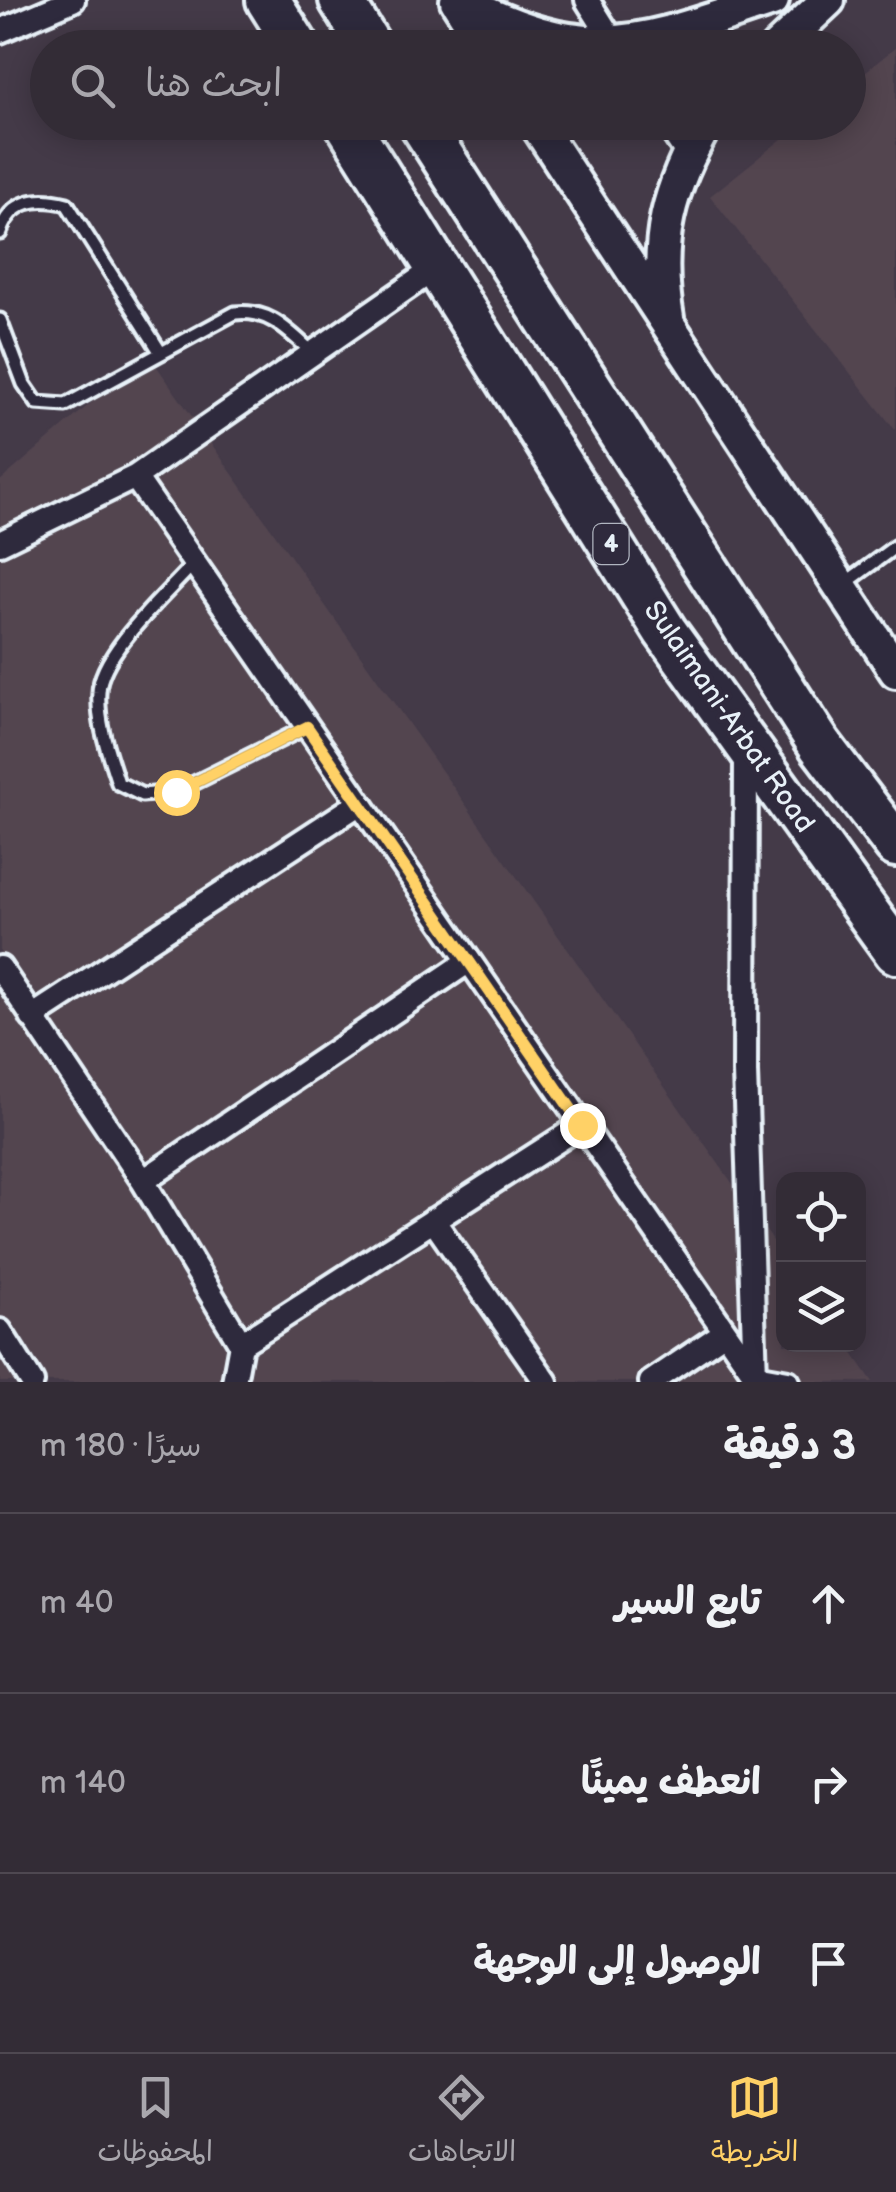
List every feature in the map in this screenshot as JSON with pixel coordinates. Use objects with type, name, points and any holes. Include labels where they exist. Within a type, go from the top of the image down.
[{"type":"highway","points":[[268,0],[287,30]]},
{"type":"highway","points":[[341,0],[360,30]]},
{"type":"highway","name":"Sulaimani-Arbat Road","points":[[357,140],[665,631],[896,952]]},
{"type":"highway","points":[[432,140],[820,744],[896,845]]},
{"type":"street","points":[[0,32],[73,0]]},
{"type":"street","points":[[457,0],[521,30]]},
{"type":"street","points":[[457,0],[476,30]]},
{"type":"street","points":[[587,0],[606,30]]},
{"type":"street","points":[[680,30],[772,0]]},
{"type":"street","points":[[796,30],[828,0]]},
{"type":"street","points":[[547,140],[896,671]]},
{"type":"street","points":[[678,140],[688,155]]},
{"type":"street","points":[[670,332],[660,247],[665,217],[697,140]]},
{"type":"street","points":[[0,543],[135,477],[437,268]]},
{"type":"street","points":[[135,477],[758,1379],[788,1382]]},
{"type":"street","points":[[746,741],[746,1091],[758,1379]]},
{"type":"street","points":[[32,1017],[360,803]]},
{"type":"street","points":[[144,1182],[469,961]]},
{"type":"street","points":[[0,968],[144,1182],[241,1344],[234,1382]]},
{"type":"street","points":[[241,1344],[582,1125]]},
{"type":"street","points":[[433,1220],[546,1382]]},
{"type":"street","points":[[0,1332],[32,1382]]},
{"type":"street","points":[[651,1382],[725,1332]]},
{"type":"lane","points":[[0,232],[6,216],[23,203],[44,198],[67,204],[161,354]]},
{"type":"lane","points":[[0,320],[37,404],[66,405],[235,314],[252,311],[272,317],[313,353]]},
{"type":"lane","points":[[840,587],[896,546]]},
{"type":"lane","points":[[194,563],[105,664],[98,689],[100,724],[118,784],[142,795],[176,792],[307,727]]},
{"type":"shaded area","points":[[896,47],[896,431],[710,196],[781,140],[866,140],[866,71]]},
{"type":"shaded area","points":[[148,354],[776,1245],[776,1352],[852,1352],[873,1382],[0,1382],[0,481]]},
{"type":"route","points":[[176,792],[307,727],[582,1125]]}]
